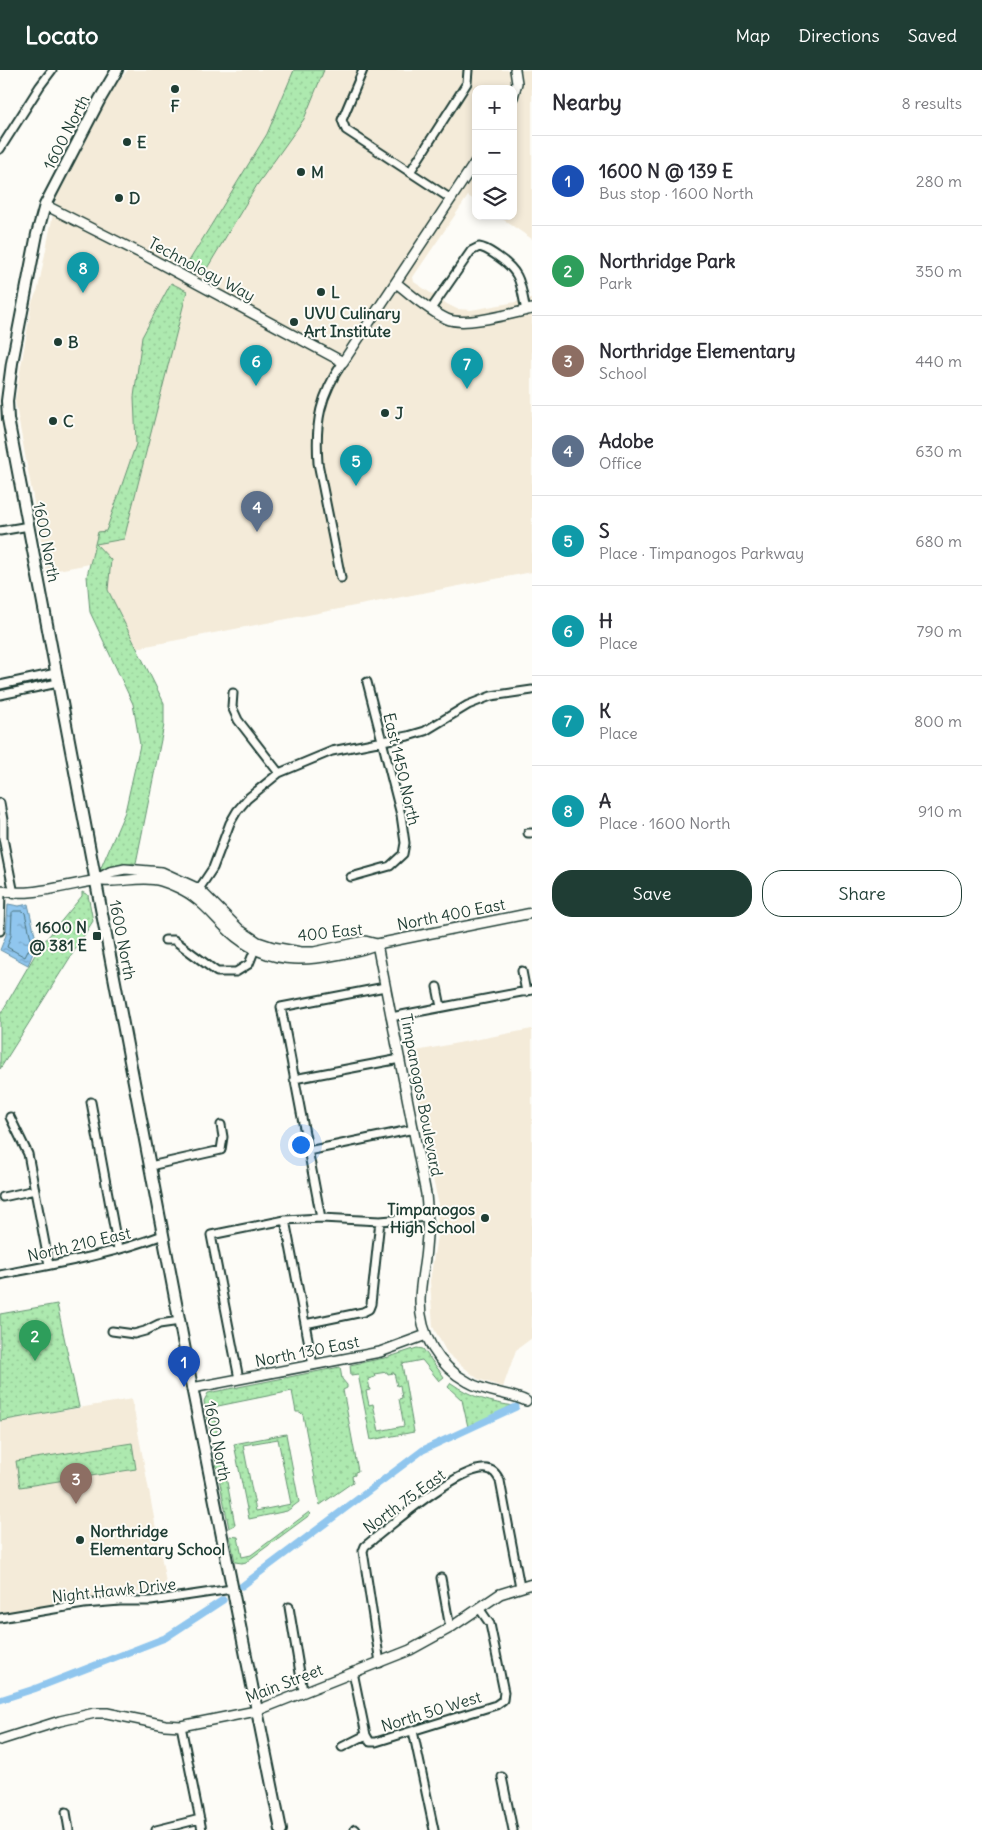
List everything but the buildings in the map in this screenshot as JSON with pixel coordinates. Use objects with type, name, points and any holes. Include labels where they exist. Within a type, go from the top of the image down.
[{"type":"main road","name":"1600 North","points":[[117,70],[45,206],[37,234],[12,363],[4,419],[28,526],[192,1388],[281,1830]]},
{"type":"street","points":[[0,149],[51,70]]},
{"type":"street","points":[[363,70],[342,120],[346,130],[451,199]]},
{"type":"street","points":[[410,172],[467,83],[468,70]]},
{"type":"street","points":[[515,70],[516,85]]},
{"type":"street","points":[[342,578],[318,463],[318,420],[322,401],[331,379],[472,167]]},
{"type":"street","name":"Technology Way","points":[[45,206],[148,257],[343,362]]},
{"type":"street","points":[[396,283],[431,309],[447,319],[456,321],[486,319],[529,310],[516,273],[506,262],[486,249],[479,247],[471,251],[431,309]]},
{"type":"street","points":[[0,531],[28,526]]},
{"type":"street","points":[[0,685],[57,678]]},
{"type":"street","points":[[0,695],[57,678]]},
{"type":"street","name":"East 1450 North","points":[[351,877],[390,866],[398,861],[403,854],[405,844],[401,815],[367,682]]},
{"type":"street","points":[[196,893],[213,868],[223,840],[237,811],[247,799],[279,772],[332,751],[425,731],[468,705],[491,696],[532,690]]},
{"type":"street","points":[[233,694],[232,707],[238,720],[279,772]]},
{"type":"street","points":[[0,805],[3,820],[3,838],[14,894]]},
{"type":"street","name":"400 East","points":[[1,891],[14,894],[31,893],[96,880],[160,881],[196,893],[236,937],[257,946],[270,955],[301,960],[314,959],[367,949],[377,944]]},
{"type":"street","points":[[0,931],[1,891]]},
{"type":"street","name":"North 400 East","points":[[377,944],[532,913]]},
{"type":"street","points":[[165,940],[174,940],[217,972],[236,972],[249,964],[257,946]]},
{"type":"street","name":"Timpanogos Boulevard","points":[[377,944],[426,1194],[428,1217],[420,1300],[421,1318],[426,1335],[437,1356],[455,1374],[469,1383],[492,1392],[529,1402]]},
{"type":"street","points":[[391,1017],[529,991],[522,971]]},
{"type":"street","points":[[321,1218],[281,1008],[385,987]]},
{"type":"street","points":[[437,987],[441,1007]]},
{"type":"street","points":[[294,1079],[400,1059]]},
{"type":"street","points":[[91,1102],[118,1249]]},
{"type":"street","points":[[10,1117],[28,1154],[49,1265]]},
{"type":"street","points":[[150,1166],[221,1150],[223,1137],[221,1125]]},
{"type":"street","points":[[308,1151],[414,1129]]},
{"type":"street","points":[[3,1196],[34,1190]]},
{"type":"street","points":[[239,1379],[211,1235],[285,1220],[321,1218],[380,1221],[428,1217]]},
{"type":"street","points":[[285,1220],[313,1365]]},
{"type":"street","points":[[305,1324],[363,1312],[369,1309],[380,1221]]},
{"type":"street","name":"North 210 East","points":[[0,1275],[141,1244],[163,1235]]},
{"type":"street","points":[[112,1331],[134,1334],[159,1324],[180,1321]]},
{"type":"street","name":"North 130 East","points":[[192,1388],[380,1352],[426,1335]]},
{"type":"street","name":"North 75 East","points":[[380,1662],[363,1551],[365,1546],[437,1489],[467,1474],[484,1469],[493,1471],[500,1481],[520,1587]]},
{"type":"street","points":[[441,1578],[450,1628]]},
{"type":"street","name":"Main Street","points":[[0,1740],[60,1721],[95,1713],[107,1713],[165,1725],[182,1726],[256,1711],[410,1650],[450,1628],[500,1594],[532,1584]]},
{"type":"street","name":"Night Hawk Drive","points":[[0,1618],[84,1604],[120,1600],[151,1601],[232,1589]]},
{"type":"street","points":[[289,1608],[303,1691]]},
{"type":"street","name":"North 50 West","points":[[342,1747],[366,1735],[370,1742],[376,1742],[496,1705],[503,1700],[504,1692],[490,1624],[479,1608]]},
{"type":"street","points":[[353,1672],[366,1735]]},
{"type":"street","points":[[182,1726],[202,1830]]},
{"type":"street","points":[[413,1731],[434,1830]]},
{"type":"street","points":[[502,1777],[513,1830]]},
{"type":"street","points":[[66,1812],[69,1830]]},
{"type":"street","points":[[156,1830],[200,1820]]},
{"type":"shaded area","points":[[128,70],[532,70],[532,239],[504,220],[517,220],[517,85],[472,85],[472,198],[468,196],[413,277],[414,282],[457,309],[471,310],[532,299],[532,572],[136,648],[108,590],[111,560],[47,572],[15,401],[32,302],[38,289],[56,199],[114,86]]},
{"type":"shaded area","name":"Timpanogos High School","points":[[532,1029],[532,1338],[516,1350],[503,1387],[478,1379],[447,1353],[433,1327],[430,1281],[437,1236],[438,1201],[425,1143],[411,1052]]},
{"type":"shaded area","points":[[132,1399],[167,1588],[0,1613],[0,1421]]},
{"type":"green space","points":[[294,70],[324,70],[304,119],[257,185],[203,275],[186,266],[267,134]]},
{"type":"green space","points":[[171,283],[187,291],[124,539],[96,544],[111,560],[108,590],[164,703],[164,725],[136,863],[100,870],[125,812],[140,745],[133,704],[90,612],[87,576],[98,532],[106,531],[136,444],[134,397],[142,337]]},
{"type":"green space","points":[[82,892],[88,895],[93,921],[0,1069],[0,1015],[39,948],[82,896]]},
{"type":"green space","points":[[57,1304],[79,1407],[0,1421],[0,1314]]},
{"type":"green space","points":[[417,1348],[423,1349],[444,1377],[439,1381],[422,1360],[402,1364],[414,1432],[371,1440],[358,1374],[351,1375],[350,1365],[389,1357]],"holes":[[[387,1372],[388,1374],[394,1373],[397,1386],[400,1385],[402,1398],[399,1399],[404,1426],[379,1431],[373,1404],[369,1405],[366,1391],[370,1390],[368,1379],[375,1377],[374,1374]]]},
{"type":"green space","points":[[340,1367],[342,1379],[347,1385],[347,1388],[343,1390],[358,1471],[352,1476],[353,1482],[320,1505],[303,1415],[300,1412],[296,1412],[292,1391],[213,1407],[217,1431],[215,1434],[211,1434],[204,1401],[208,1393]]},
{"type":"green space","points":[[451,1383],[482,1399],[515,1406],[468,1427],[462,1400],[448,1387]]},
{"type":"green space","points":[[286,1434],[299,1502],[287,1511],[249,1519],[234,1444]],"holes":[[[278,1439],[291,1504],[256,1511],[243,1445]]]},
{"type":"green space","points":[[217,1442],[220,1444],[235,1525],[229,1528],[212,1443]]},
{"type":"green space","points":[[132,1443],[136,1469],[20,1487],[16,1461]]},
{"type":"green space","points":[[309,1512],[311,1514],[246,1562],[235,1562],[230,1536],[238,1537],[242,1557],[251,1555]]},
{"type":"water","points":[[8,904],[19,906],[28,904],[37,944],[28,965],[0,950],[6,935]]},
{"type":"waterway","points":[[242,1586],[423,1450],[516,1407]]},
{"type":"waterway","points":[[0,1700],[34,1689],[165,1638],[223,1600]]},
{"type":"place","name":"F","points":[[175,89]]},
{"type":"place","name":"E","points":[[127,142]]},
{"type":"place","name":"M","points":[[301,172]]},
{"type":"place","name":"D","points":[[119,198]]},
{"type":"place","name":"L","points":[[321,292]]},
{"type":"place","name":"A","points":[[83,293]]},
{"type":"place","name":"UVU Culinary Art Institute","points":[[294,322]]},
{"type":"place","name":"B","points":[[58,342]]},
{"type":"place","name":"H","points":[[256,386]]},
{"type":"place","name":"K","points":[[467,389]]},
{"type":"place","name":"J","points":[[385,413]]},
{"type":"place","name":"C","points":[[53,421]]},
{"type":"place","name":"S","points":[[356,486]]},
{"type":"place","name":"Adobe","points":[[257,532]]},
{"type":"place","name":"1600 N @ 381 E","points":[[97,936]]},
{"type":"place","name":"Timpanogos High School","points":[[485,1218]]},
{"type":"place","name":"Northridge Park","points":[[35,1361]]},
{"type":"place","name":"1600 N @ 139 E","points":[[184,1387]]},
{"type":"place","name":"Northridge Elementary","points":[[76,1504]]},
{"type":"place","name":"Northridge Elementary School","points":[[80,1540]]}]
